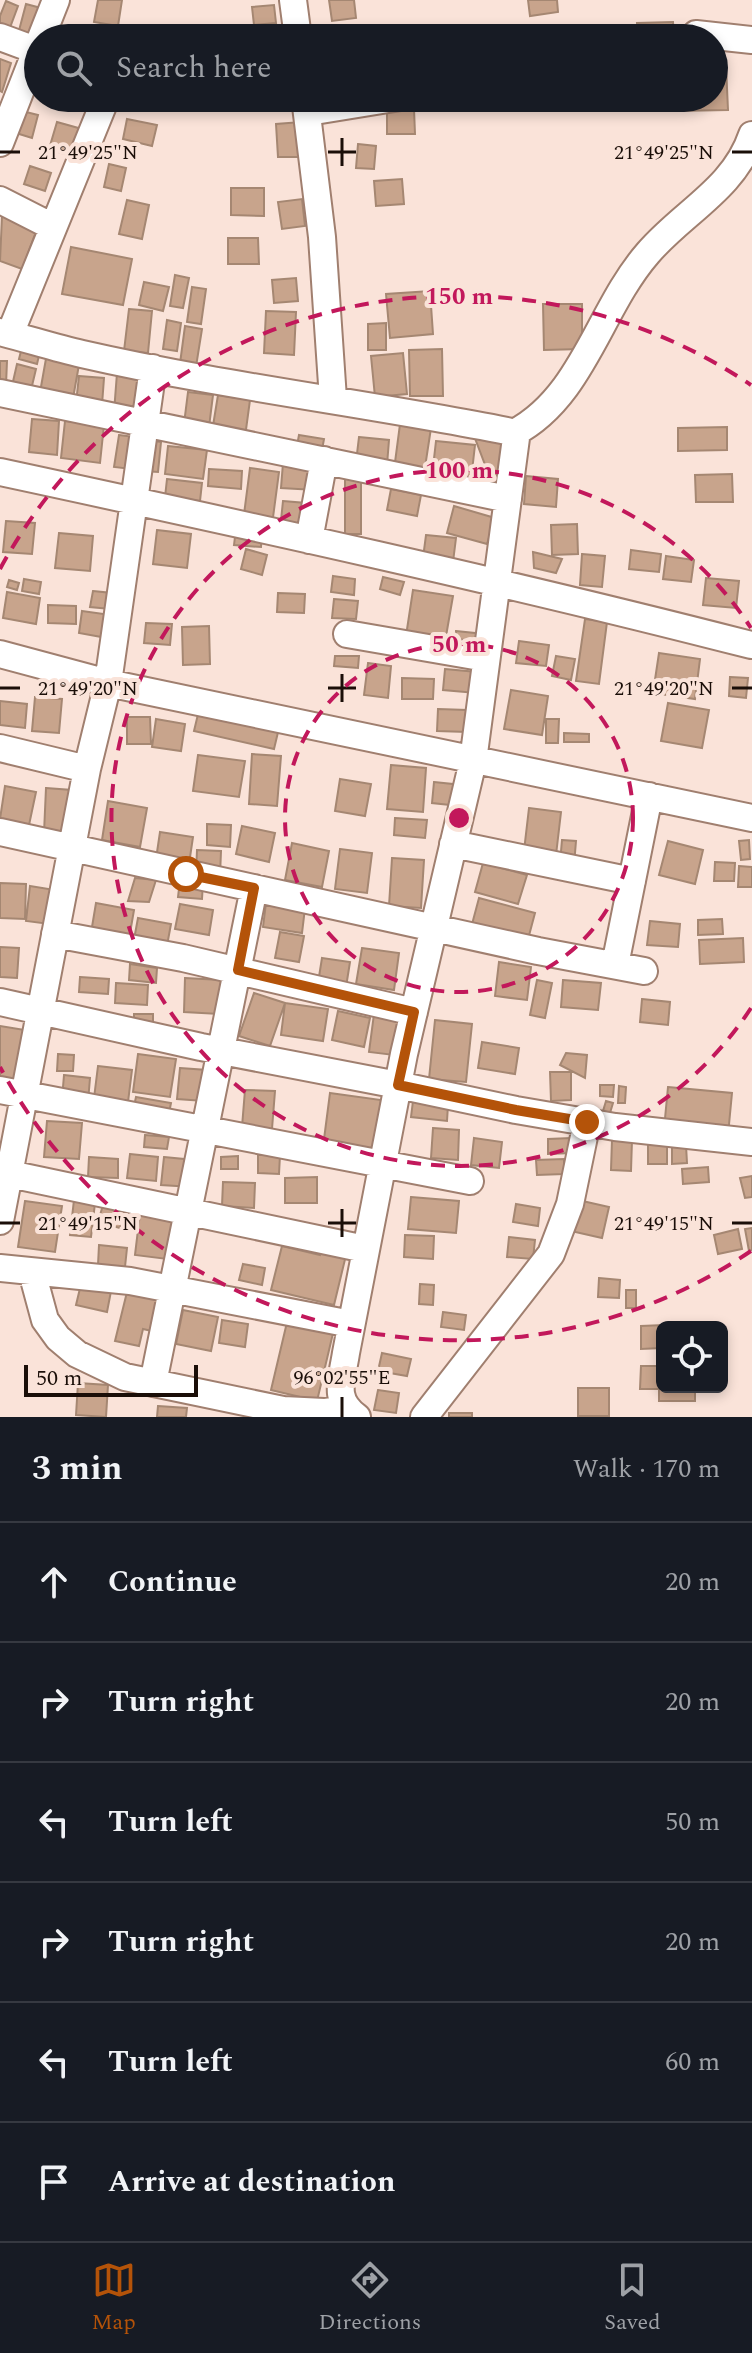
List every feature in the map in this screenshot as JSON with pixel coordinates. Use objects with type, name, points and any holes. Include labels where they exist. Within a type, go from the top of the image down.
[{"type":"street","points":[[47,24],[56,0]]},
{"type":"street","points":[[293,0],[296,24]]},
{"type":"street","points":[[0,37],[24,43]]},
{"type":"street","points":[[728,37],[752,40]]},
{"type":"street","points":[[0,143],[24,82]]},
{"type":"street","points":[[100,112],[5,333],[82,354],[153,368],[514,433],[547,412],[602,329],[623,287],[647,254],[728,180],[752,135]]},
{"type":"street","points":[[307,112],[322,237],[333,399]]},
{"type":"street","points":[[0,200],[53,227]]},
{"type":"street","points":[[0,1221],[12,1093],[41,1010],[87,769],[108,683],[153,368]]},
{"type":"street","points":[[0,393],[508,499]]},
{"type":"street","points":[[351,1413],[341,1399],[351,1324],[398,1085],[473,761],[517,442],[514,433]]},
{"type":"street","points":[[309,540],[324,460]]},
{"type":"street","points":[[0,472],[496,582],[751,645]]},
{"type":"street","points":[[752,632],[752,657]]},
{"type":"street","points":[[347,634],[486,658]]},
{"type":"street","points":[[0,654],[108,683],[752,818]]},
{"type":"street","points":[[0,748],[87,769]]},
{"type":"street","points":[[615,965],[649,796]]},
{"type":"street","points":[[0,832],[644,971]]},
{"type":"street","points":[[453,844],[632,881]]},
{"type":"street","points":[[153,1383],[254,888]]},
{"type":"street","points":[[55,934],[238,970],[414,1012]]},
{"type":"street","points":[[0,1002],[516,1110],[752,1142]]},
{"type":"street","points":[[12,1093],[470,1181]]},
{"type":"street","points":[[424,1417],[551,1254],[570,1204],[587,1122]]},
{"type":"street","points":[[4,1173],[365,1249]]},
{"type":"street","points":[[0,1268],[130,1281],[351,1324]]},
{"type":"street","points":[[32,1272],[45,1320],[58,1338],[77,1354],[113,1371],[153,1383],[283,1410],[351,1413]]},
{"type":"building","points":[[98,0],[122,0],[118,24],[94,22]]},
{"type":"building","points":[[329,0],[354,0],[356,18],[332,21]]},
{"type":"building","points":[[528,0],[557,0],[558,12],[530,16]]},
{"type":"building","points":[[6,1],[18,6],[8,33],[0,30],[0,16]]},
{"type":"building","points":[[26,4],[41,8],[36,24],[24,24],[24,40],[17,38]]},
{"type":"building","points":[[274,5],[276,23],[254,24],[252,7]]},
{"type":"building","points":[[673,22],[673,24],[637,24]]},
{"type":"building","points":[[0,59],[11,63],[2,92],[0,91]]},
{"type":"building","points":[[22,111],[38,115],[32,138],[16,133]]},
{"type":"building","points":[[387,112],[414,112],[415,134],[387,134]]},
{"type":"building","points":[[127,119],[157,125],[152,146],[123,139]]},
{"type":"building","points":[[57,122],[82,129],[74,157],[49,149]]},
{"type":"building","points":[[301,122],[303,157],[278,157],[276,124]]},
{"type":"building","points":[[358,144],[376,146],[374,169],[356,168]]},
{"type":"building","points":[[109,164],[126,168],[121,191],[104,187]]},
{"type":"building","points":[[30,166],[51,173],[45,191],[24,184]]},
{"type":"building","points":[[402,179],[404,204],[376,206],[374,181]]},
{"type":"building","points":[[231,188],[264,188],[264,216],[231,215]]},
{"type":"building","points":[[302,199],[305,226],[282,229],[278,202]]},
{"type":"building","points":[[127,200],[149,205],[142,239],[119,234]]},
{"type":"building","points":[[2,216],[37,229],[22,269],[0,261]]},
{"type":"building","points":[[228,238],[258,238],[259,264],[228,264]]},
{"type":"building","points":[[71,247],[132,259],[123,305],[62,294]]},
{"type":"building","points":[[175,275],[189,278],[183,308],[170,306]]},
{"type":"building","points":[[296,278],[298,301],[274,303],[272,280]]},
{"type":"building","points":[[144,282],[169,287],[163,311],[139,305]]},
{"type":"building","points":[[192,287],[206,289],[201,324],[187,322]]},
{"type":"building","points":[[430,291],[433,334],[390,338],[386,294]]},
{"type":"building","points":[[543,304],[582,304],[582,349],[544,350]]},
{"type":"building","points":[[129,309],[152,311],[148,353],[124,351]]},
{"type":"building","points":[[266,311],[296,312],[294,355],[264,353]]},
{"type":"building","points":[[167,320],[181,323],[177,351],[163,349]]},
{"type":"building","points":[[386,323],[386,350],[368,350],[368,324]]},
{"type":"building","points":[[185,326],[202,329],[195,373],[179,371]]},
{"type":"building","points":[[23,343],[41,347],[37,364],[19,359]]},
{"type":"building","points":[[442,349],[443,396],[410,396],[409,350]]},
{"type":"building","points":[[47,353],[80,359],[72,404],[39,398]]},
{"type":"building","points":[[403,353],[407,394],[375,397],[371,356]]},
{"type":"building","points":[[0,361],[7,361],[6,385],[0,384]]},
{"type":"building","points":[[17,364],[36,369],[31,390],[12,386]]},
{"type":"building","points":[[117,373],[144,375],[140,415],[114,412]]},
{"type":"building","points":[[79,376],[104,378],[102,405],[76,403]]},
{"type":"building","points":[[188,392],[213,395],[209,427],[184,424]]},
{"type":"building","points":[[218,395],[250,400],[245,437],[212,432]]},
{"type":"building","points":[[32,419],[59,421],[57,455],[29,452]]},
{"type":"building","points":[[65,421],[104,425],[100,463],[61,458]]},
{"type":"building","points":[[400,424],[431,428],[424,474],[394,470]]},
{"type":"building","points":[[727,427],[727,450],[678,451],[678,428]]},
{"type":"building","points":[[473,433],[505,438],[510,457],[495,491]]},
{"type":"building","points":[[119,435],[135,437],[131,469],[114,467]]},
{"type":"building","points":[[299,435],[324,439],[321,455],[296,451]]},
{"type":"building","points":[[359,437],[389,440],[387,465],[356,462]]},
{"type":"building","points":[[147,440],[161,442],[158,472],[144,471]]},
{"type":"building","points":[[436,441],[475,445],[471,480],[432,476]]},
{"type":"building","points":[[168,446],[207,450],[203,479],[165,474]]},
{"type":"building","points":[[283,463],[317,465],[315,490],[281,488]]},
{"type":"building","points":[[250,468],[279,472],[272,525],[243,522]]},
{"type":"building","points":[[209,469],[242,471],[241,489],[208,486]]},
{"type":"building","points":[[732,474],[733,502],[696,502],[695,475]]},
{"type":"building","points":[[526,476],[558,479],[556,507],[524,504]]},
{"type":"building","points":[[167,479],[202,483],[200,501],[165,497]]},
{"type":"building","points":[[345,479],[361,479],[361,534],[345,534]]},
{"type":"building","points":[[391,489],[421,495],[417,516],[387,510]]},
{"type":"building","points":[[283,501],[306,503],[302,532],[280,530]]},
{"type":"building","points":[[454,506],[495,518],[487,544],[447,533]]},
{"type":"building","points":[[6,521],[35,523],[32,554],[3,552]]},
{"type":"building","points":[[577,524],[578,554],[552,555],[551,525]]},
{"type":"building","points":[[236,529],[262,531],[261,547],[234,545]]},
{"type":"building","points":[[157,530],[191,534],[187,568],[153,564]]},
{"type":"building","points":[[59,533],[93,536],[90,571],[55,568]]},
{"type":"building","points":[[426,535],[456,538],[453,562],[423,558]]},
{"type":"building","points":[[246,549],[267,555],[262,575],[241,569]]},
{"type":"building","points":[[631,550],[661,554],[659,572],[629,569]]},
{"type":"building","points":[[533,552],[562,559],[556,573],[534,568]]},
{"type":"building","points":[[582,554],[605,556],[602,587],[580,585]]},
{"type":"building","points":[[666,556],[694,560],[691,582],[663,579]]},
{"type":"building","points":[[333,576],[355,579],[354,595],[331,592]]},
{"type":"building","points":[[383,577],[404,582],[400,595],[380,589]]},
{"type":"building","points":[[706,578],[739,581],[736,608],[703,605]]},
{"type":"building","points":[[24,579],[41,582],[39,594],[22,591]]},
{"type":"building","points":[[9,580],[19,583],[17,590],[7,587]]},
{"type":"building","points":[[413,590],[453,596],[445,642],[406,636]]},
{"type":"building","points":[[93,591],[112,593],[110,609],[90,607]]},
{"type":"building","points":[[7,592],[40,598],[36,624],[3,618]]},
{"type":"building","points":[[278,593],[305,594],[304,613],[277,612]]},
{"type":"building","points":[[334,599],[358,601],[356,619],[332,618]]},
{"type":"building","points":[[48,605],[76,606],[76,624],[48,623]]},
{"type":"building","points":[[82,611],[111,615],[107,638],[79,633]]},
{"type":"building","points":[[585,619],[607,622],[599,684],[576,681]]},
{"type":"building","points":[[146,623],[172,624],[170,645],[144,643]]},
{"type":"building","points":[[209,626],[210,664],[183,665],[182,627]]},
{"type":"building","points":[[456,631],[484,634],[483,651],[455,648]]},
{"type":"building","points":[[519,641],[549,645],[546,666],[516,663]]},
{"type":"building","points":[[659,653],[700,659],[695,699],[653,693]]},
{"type":"building","points":[[335,656],[359,656],[358,668],[334,666]]},
{"type":"building","points":[[556,656],[575,659],[571,680],[552,676]]},
{"type":"building","points":[[368,663],[391,666],[388,698],[364,695]]},
{"type":"building","points":[[445,669],[477,672],[476,693],[443,690]]},
{"type":"building","points":[[730,677],[748,678],[746,698],[729,696]]},
{"type":"building","points":[[402,678],[434,679],[433,699],[402,699]]},
{"type":"building","points":[[511,690],[548,696],[542,735],[504,729]]},
{"type":"building","points":[[35,697],[62,699],[59,733],[32,731]]},
{"type":"building","points":[[0,701],[27,704],[25,728],[0,725]]},
{"type":"building","points":[[668,703],[709,710],[702,748],[661,741]]},
{"type":"building","points":[[438,709],[467,710],[467,732],[437,731]]},
{"type":"building","points":[[199,710],[279,728],[274,749],[194,731]]},
{"type":"building","points":[[127,717],[150,717],[151,744],[127,744]]},
{"type":"building","points":[[156,719],[185,724],[181,751],[152,747]]},
{"type":"building","points":[[546,719],[559,719],[558,743],[546,743]]},
{"type":"building","points":[[564,733],[589,734],[589,742],[564,742]]},
{"type":"building","points":[[252,754],[281,756],[277,806],[249,804]]},
{"type":"building","points":[[198,755],[245,761],[239,797],[193,791]]},
{"type":"building","points":[[391,765],[426,768],[423,812],[387,809]]},
{"type":"building","points":[[340,779],[371,784],[365,816],[335,811]]},
{"type":"building","points":[[434,782],[462,785],[459,806],[432,803]]},
{"type":"building","points":[[5,786],[36,792],[29,825],[0,819]]},
{"type":"building","points":[[46,788],[72,790],[71,835],[44,833]]},
{"type":"building","points":[[108,801],[147,808],[140,847],[102,840]]},
{"type":"building","points":[[529,808],[561,812],[556,855],[524,851]]},
{"type":"building","points":[[395,818],[427,820],[425,838],[394,835]]},
{"type":"building","points":[[207,824],[231,825],[230,847],[207,845]]},
{"type":"building","points":[[242,826],[275,833],[269,862],[236,854]]},
{"type":"building","points":[[160,832],[193,837],[189,864],[156,859]]},
{"type":"building","points":[[562,840],[576,841],[574,865],[560,863]]},
{"type":"building","points":[[749,840],[750,859],[741,860],[739,841]]},
{"type":"building","points":[[668,841],[703,850],[695,884],[659,875]]},
{"type":"building","points":[[292,843],[329,851],[322,887],[285,880]]},
{"type":"building","points":[[340,849],[372,853],[367,893],[335,889]]},
{"type":"building","points":[[197,850],[221,851],[220,876],[196,875]]},
{"type":"building","points":[[392,858],[424,860],[421,908],[389,906]]},
{"type":"building","points":[[715,862],[735,863],[734,881],[714,881]]},
{"type":"building","points":[[483,863],[527,875],[518,904],[475,892]]},
{"type":"building","points":[[739,866],[752,867],[752,887],[738,887]]},
{"type":"building","points":[[135,878],[156,880],[149,902],[128,901]]},
{"type":"building","points":[[180,880],[203,882],[202,899],[178,897]]},
{"type":"building","points":[[0,883],[26,884],[25,919],[0,918]]},
{"type":"building","points":[[30,886],[61,891],[57,925],[26,921]]},
{"type":"building","points":[[479,898],[535,913],[527,943],[471,928]]},
{"type":"building","points":[[96,903],[134,910],[129,939],[91,933]]},
{"type":"building","points":[[266,903],[305,908],[302,933],[263,927]]},
{"type":"building","points":[[180,904],[213,910],[209,935],[175,929]]},
{"type":"building","points":[[138,918],[171,924],[166,951],[133,945]]},
{"type":"building","points":[[722,919],[723,934],[698,935],[698,920]]},
{"type":"building","points":[[650,921],[680,924],[678,947],[647,945]]},
{"type":"building","points":[[280,932],[304,936],[299,962],[275,958]]},
{"type":"building","points":[[743,938],[744,962],[700,964],[699,940]]},
{"type":"building","points":[[0,947],[19,948],[17,978],[0,977]]},
{"type":"building","points":[[362,948],[399,953],[394,990],[356,984]]},
{"type":"building","points":[[322,958],[350,962],[346,987],[318,983]]},
{"type":"building","points":[[499,962],[531,967],[527,1000],[495,996]]},
{"type":"building","points":[[130,964],[157,968],[156,983],[129,980]]},
{"type":"building","points":[[80,977],[109,979],[108,994],[79,992]]},
{"type":"building","points":[[185,978],[221,980],[219,1014],[184,1012]]},
{"type":"building","points":[[537,980],[552,983],[545,1018],[530,1015]]},
{"type":"building","points":[[563,980],[601,983],[598,1010],[561,1007]]},
{"type":"building","points":[[116,983],[148,985],[147,1005],[115,1003]]},
{"type":"building","points":[[254,993],[285,1003],[270,1046],[239,1036]]},
{"type":"building","points":[[642,999],[670,1002],[668,1025],[640,1022]]},
{"type":"building","points":[[285,1003],[328,1009],[323,1041],[281,1035]]},
{"type":"building","points":[[338,1011],[370,1018],[364,1047],[332,1040]]},
{"type":"building","points":[[134,1014],[153,1014],[153,1028],[134,1027]]},
{"type":"building","points":[[374,1014],[406,1017],[402,1056],[369,1052]]},
{"type":"building","points":[[435,1020],[472,1024],[466,1082],[429,1079]]},
{"type":"building","points":[[0,1026],[31,1031],[22,1085],[0,1082]]},
{"type":"building","points":[[482,1042],[519,1048],[515,1074],[478,1068]]},
{"type":"building","points":[[566,1053],[587,1055],[585,1078],[560,1065]]},
{"type":"building","points":[[58,1054],[74,1055],[73,1071],[57,1071]]},
{"type":"building","points":[[138,1054],[176,1059],[170,1097],[133,1092]]},
{"type":"building","points":[[98,1066],[132,1070],[127,1110],[93,1106]]},
{"type":"building","points":[[180,1068],[207,1070],[204,1101],[177,1099]]},
{"type":"building","points":[[550,1072],[571,1072],[571,1100],[551,1101]]},
{"type":"building","points":[[64,1075],[90,1078],[88,1102],[62,1099]]},
{"type":"building","points":[[600,1085],[614,1085],[613,1097],[600,1096]]},
{"type":"building","points":[[619,1086],[626,1087],[625,1103],[618,1103]]},
{"type":"building","points":[[668,1087],[732,1093],[728,1135],[664,1129]]},
{"type":"building","points":[[245,1090],[275,1091],[272,1129],[242,1127]]},
{"type":"building","points":[[330,1093],[381,1100],[374,1154],[323,1147]]},
{"type":"building","points":[[136,1097],[171,1103],[168,1118],[133,1111]]},
{"type":"building","points":[[413,1101],[448,1105],[447,1121],[411,1117]]},
{"type":"building","points":[[606,1101],[613,1103],[610,1113],[603,1111]]},
{"type":"building","points":[[47,1121],[82,1123],[79,1159],[44,1157]]},
{"type":"building","points":[[433,1128],[459,1130],[458,1160],[431,1158]]},
{"type":"building","points":[[145,1135],[169,1137],[167,1149],[144,1147]]},
{"type":"building","points":[[474,1138],[502,1142],[499,1168],[471,1165]]},
{"type":"building","points":[[571,1138],[572,1153],[548,1154],[548,1139]]},
{"type":"building","points":[[612,1140],[632,1140],[631,1171],[611,1170]]},
{"type":"building","points":[[648,1140],[667,1140],[667,1164],[648,1164]]},
{"type":"building","points":[[672,1145],[686,1145],[687,1163],[672,1164]]},
{"type":"building","points":[[130,1154],[158,1157],[156,1181],[127,1178]]},
{"type":"building","points":[[258,1155],[280,1155],[279,1174],[258,1173]]},
{"type":"building","points":[[238,1156],[238,1169],[221,1169],[221,1157]]},
{"type":"building","points":[[89,1157],[118,1159],[118,1178],[88,1177]]},
{"type":"building","points":[[164,1157],[194,1160],[192,1187],[161,1185]]},
{"type":"building","points":[[564,1159],[564,1174],[537,1175],[536,1160]]},
{"type":"building","points":[[708,1167],[709,1182],[683,1184],[682,1169]]},
{"type":"building","points":[[752,1176],[752,1197],[745,1198],[740,1178]]},
{"type":"building","points":[[317,1177],[317,1203],[285,1203],[285,1178]]},
{"type":"building","points":[[223,1182],[255,1183],[254,1208],[222,1206]]},
{"type":"building","points":[[411,1197],[459,1201],[456,1233],[408,1229]]},
{"type":"building","points":[[74,1200],[95,1203],[91,1237],[70,1235]]},
{"type":"building","points":[[578,1200],[609,1207],[602,1238],[571,1231]]},
{"type":"building","points":[[25,1201],[62,1206],[55,1252],[18,1247]]},
{"type":"building","points":[[516,1204],[540,1208],[538,1226],[513,1222]]},
{"type":"building","points":[[103,1205],[125,1211],[120,1228],[98,1222]]},
{"type":"building","points":[[140,1213],[180,1218],[175,1260],[135,1255]]},
{"type":"building","points":[[752,1228],[752,1250],[749,1251],[745,1229]]},
{"type":"building","points":[[738,1229],[742,1249],[718,1254],[714,1235]]},
{"type":"building","points":[[405,1235],[434,1236],[433,1259],[404,1257]]},
{"type":"building","points":[[509,1237],[535,1240],[533,1259],[507,1257]]},
{"type":"building","points":[[99,1245],[127,1248],[125,1267],[98,1265]]},
{"type":"building","points":[[323,1245],[347,1251],[334,1305],[271,1290],[282,1246],[320,1255]]},
{"type":"building","points":[[243,1264],[265,1268],[262,1285],[239,1280]]},
{"type":"building","points":[[599,1278],[620,1280],[619,1298],[598,1297]]},
{"type":"building","points":[[82,1280],[112,1286],[107,1312],[76,1305]]},
{"type":"building","points":[[420,1284],[434,1285],[433,1305],[419,1304]]},
{"type":"building","points":[[626,1290],[636,1290],[636,1308],[626,1308]]},
{"type":"building","points":[[127,1292],[164,1300],[156,1332],[143,1329],[139,1346],[115,1341]]},
{"type":"building","points":[[183,1310],[218,1317],[211,1351],[176,1344]]},
{"type":"building","points":[[443,1312],[466,1315],[464,1330],[441,1327]]},
{"type":"building","points":[[288,1318],[334,1329],[317,1401],[271,1390]]},
{"type":"building","points":[[222,1320],[248,1324],[245,1347],[219,1343]]},
{"type":"building","points":[[656,1325],[656,1348],[641,1349],[641,1326]]},
{"type":"building","points":[[382,1353],[411,1359],[407,1376],[378,1371]]},
{"type":"building","points":[[641,1366],[656,1366],[656,1389],[640,1389]]},
{"type":"building","points":[[78,1383],[108,1385],[106,1417],[76,1415]]},
{"type":"building","points":[[578,1388],[609,1388],[609,1416],[578,1416]]},
{"type":"building","points":[[378,1390],[399,1393],[396,1413],[374,1410]]},
{"type":"building","points":[[659,1393],[695,1393],[695,1401],[659,1401]]},
{"type":"building","points":[[158,1406],[187,1408],[186,1417],[157,1417]]},
{"type":"building","points":[[449,1413],[472,1413],[472,1417],[449,1417]]},
{"type":"route","points":[[186,874],[254,888],[238,970],[414,1012],[398,1085],[587,1122]]}]
